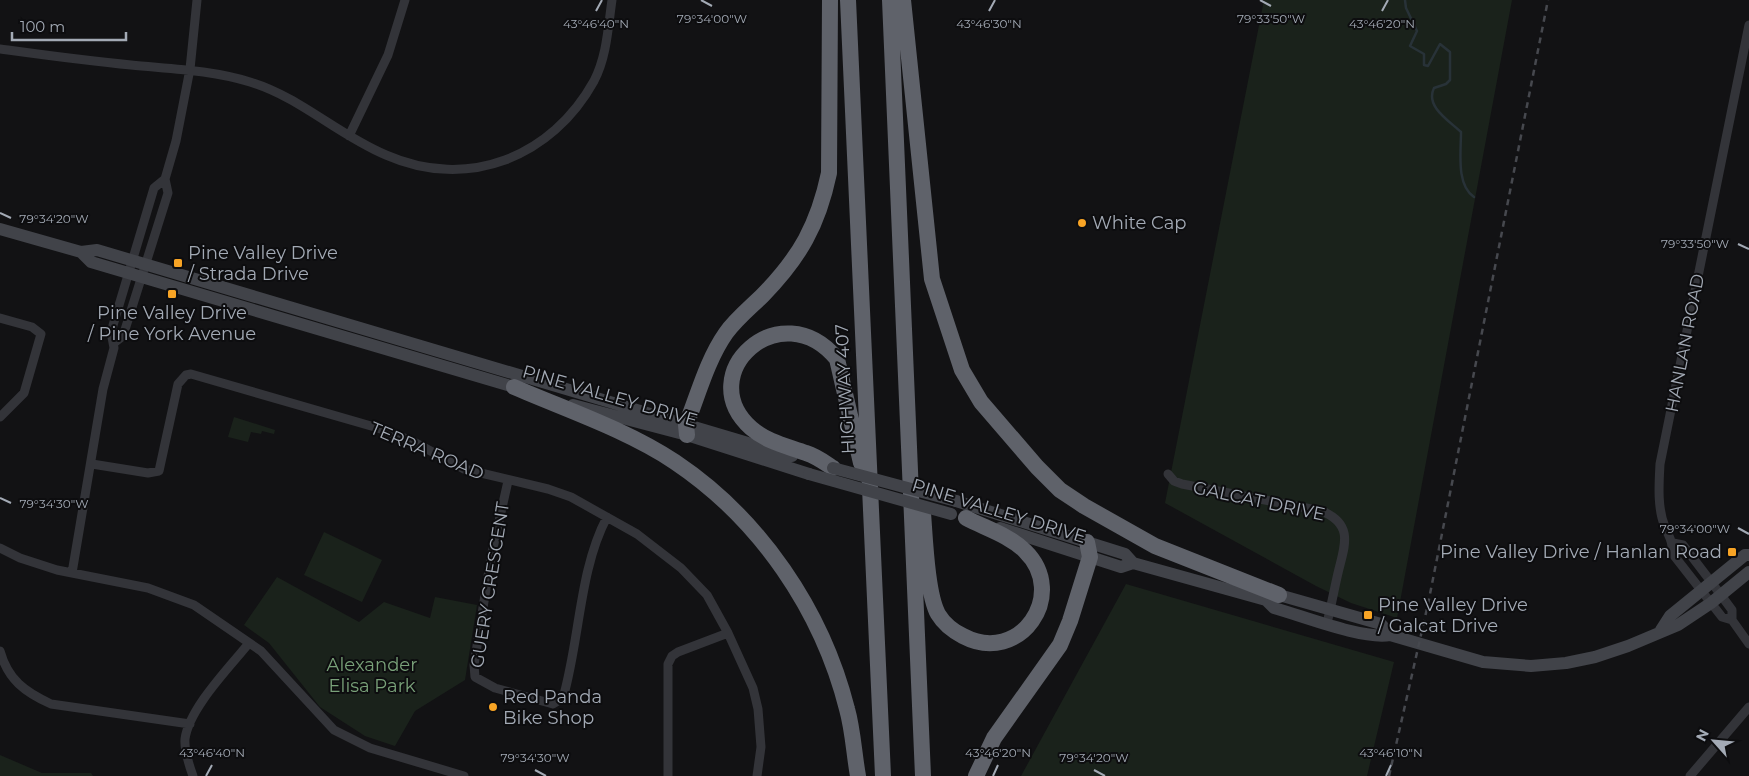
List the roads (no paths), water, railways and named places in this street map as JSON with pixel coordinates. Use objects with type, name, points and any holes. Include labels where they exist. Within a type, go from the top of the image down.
[{"type":"highway","points":[[687,430],[713,355],[726,332],[793,263],[807,238],[823,200],[829,172],[830,0]]},
{"type":"highway","name":"HIGHWAY 407","points":[[848,0],[883,776]]},
{"type":"highway","points":[[890,0],[922,776]]},
{"type":"highway","points":[[903,0],[932,279],[962,370],[981,402],[1037,467],[1060,490],[1084,506],[1155,546],[1272,597]]},
{"type":"highway","points":[[833,468],[812,464],[762,436],[741,418],[734,405],[731,388],[738,361],[762,339],[777,334],[808,336],[827,348],[837,359],[871,507]]},
{"type":"highway","points":[[514,387],[626,435],[675,462],[751,528],[793,582],[822,638],[847,709],[858,776]]},
{"type":"highway","points":[[909,426],[920,494],[931,597],[937,612],[950,628],[972,641],[992,644],[1013,639],[1027,628],[1036,612],[1043,588],[1040,573],[1031,558],[1013,542],[958,516]]},
{"type":"highway","points":[[976,776],[994,738],[1060,645],[1070,621],[1089,549]]},
{"type":"main road","name":"PINE VALLEY DRIVE","points":[[0,229],[81,252],[97,250],[132,260],[687,430],[812,464],[958,516],[1089,549]]},
{"type":"main road","name":"PINE VALLEY DRIVE","points":[[81,252],[91,262],[142,278],[575,406],[687,430]]},
{"type":"main road","name":"PINE VALLEY DRIVE","points":[[833,468],[956,501],[1089,549],[1121,567],[1133,563],[1330,610],[1381,624],[1390,634],[1483,662],[1531,666],[1566,663],[1595,657],[1628,646],[1661,630],[1678,625],[1716,599],[1749,572]]},
{"type":"main road","name":"PINE VALLEY DRIVE","points":[[1661,630],[1670,616],[1749,555]]},
{"type":"main road","name":"PINE VALLEY DRIVE","points":[[1272,597],[1274,608],[1379,637],[1390,634]]},
{"type":"street","points":[[72,573],[104,389],[114,343],[111,332],[154,188],[164,179],[176,141],[190,69],[197,0]]},
{"type":"street","points":[[349,136],[388,55],[405,0]]},
{"type":"street","points":[[0,50],[130,65],[207,71],[268,88],[327,120],[349,136],[403,162],[429,167],[472,170],[500,163],[520,154],[557,130],[572,113],[594,80],[605,50],[612,0]]},
{"type":"street","name":"HANLAN ROAD","points":[[1749,25],[1660,464],[1661,511],[1664,527],[1672,542],[1683,545],[1716,599],[1722,617],[1732,620],[1749,644]]},
{"type":"street","points":[[114,343],[123,336],[168,193],[164,179]]},
{"type":"street","points":[[0,318],[32,328],[41,334],[24,393],[0,417]]},
{"type":"street","name":"TERRA ROAD","points":[[92,464],[148,473],[159,471],[178,384],[186,374],[191,374],[378,428],[412,441],[464,469],[508,481],[528,483],[556,492],[637,534],[681,568],[707,595],[728,633],[753,688],[758,709],[761,747],[758,776]]},
{"type":"street","name":"GALCAT DRIVE","points":[[1168,474],[1177,483],[1322,511],[1333,517],[1342,528],[1345,546],[1327,623]]},
{"type":"street","name":"GUERY CRESCENT","points":[[508,481],[492,557],[474,665],[475,677],[495,688],[553,704],[563,698],[576,647],[589,560],[595,540],[607,517]]},
{"type":"street","points":[[0,550],[20,558],[72,573],[148,588],[178,598],[200,609],[270,660],[297,692],[334,730],[370,748],[439,773],[464,776]]},
{"type":"street","points":[[668,776],[668,664],[672,656],[678,652],[728,633]]},
{"type":"street","points":[[193,776],[185,738],[190,724],[199,708],[248,643]]},
{"type":"street","points":[[0,651],[8,674],[35,697],[51,704],[190,724]]},
{"type":"street","points":[[1690,776],[1749,707]]},
{"type":"waterway","points":[[1405,0],[1406,8],[1417,31],[1410,46],[1424,54],[1424,65],[1428,66],[1440,44],[1450,52],[1450,80],[1446,84],[1434,88],[1432,95],[1435,107],[1444,118],[1461,132],[1460,158],[1462,176],[1464,185],[1474,197]]},
{"type":"railway","points":[[1389,776],[1428,604],[1548,0]]},
{"type":"place","name":"White Cap","points":[[1082,223]]},
{"type":"place","name":"Pine Valley Drive / Strada Drive","points":[[178,263]]},
{"type":"place","name":"Pine Valley Drive / Pine York Avenue","points":[[172,294]]},
{"type":"place","name":"Pine Valley Drive / Hanlan Road","points":[[1732,552]]},
{"type":"place","name":"Pine Valley Drive / Galcat Drive","points":[[1368,615]]},
{"type":"place","name":"Red Panda Bike Shop","points":[[493,707]]},
{"type":"park label","name":"Alexander Elisa Park","points":[[372,675]]}]
